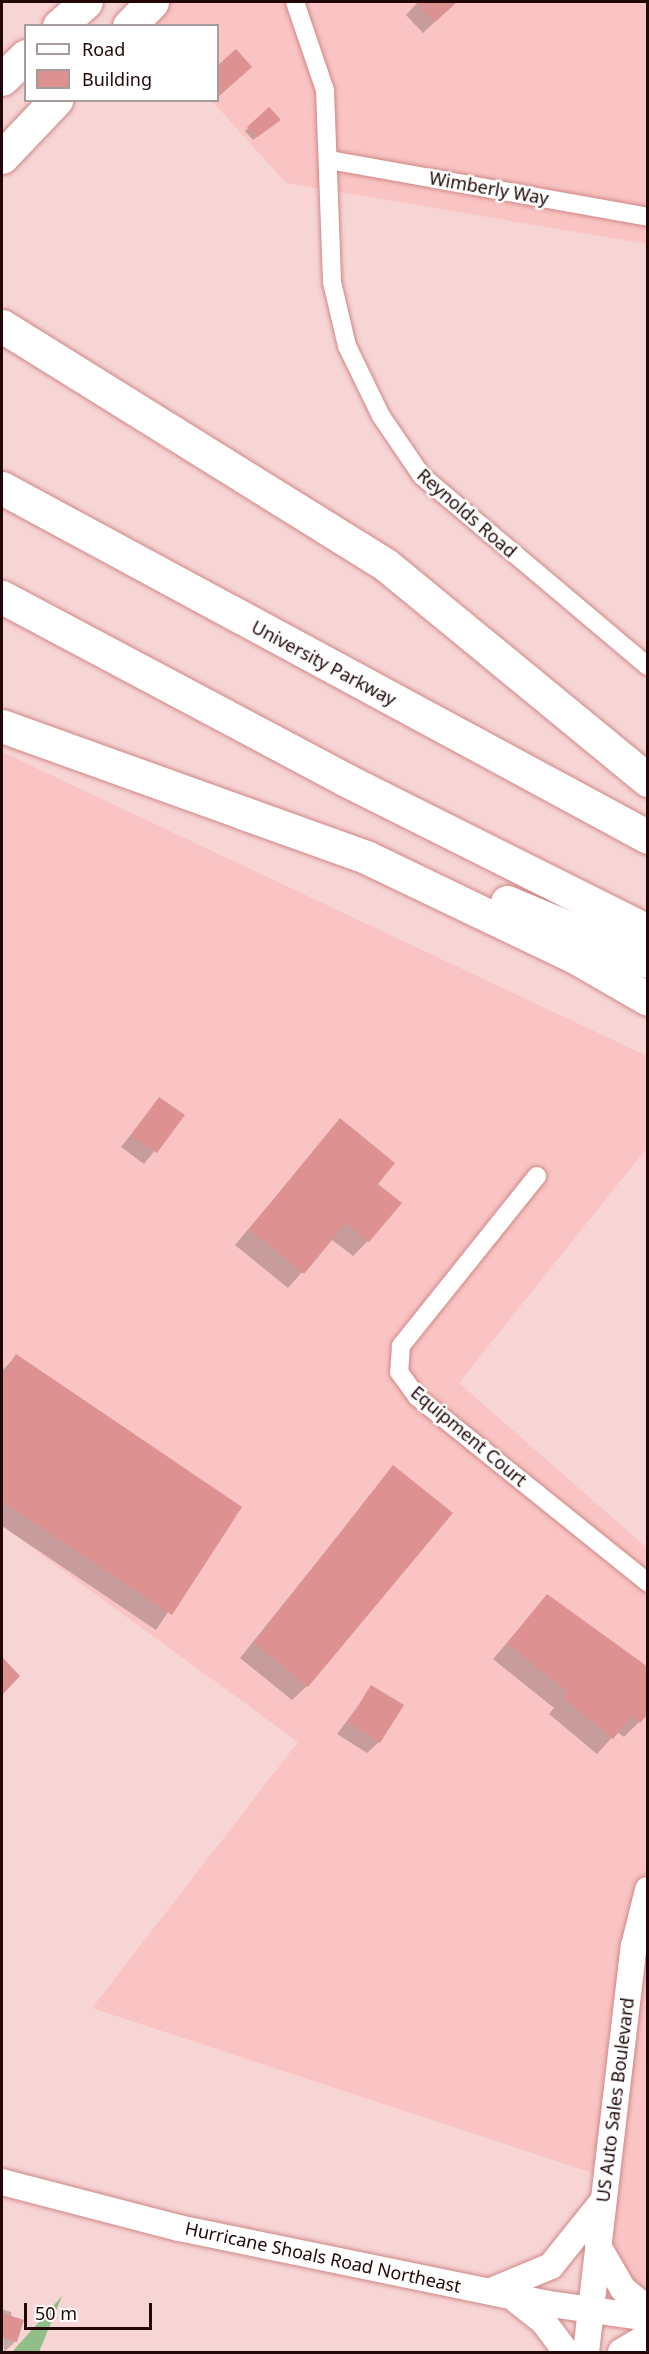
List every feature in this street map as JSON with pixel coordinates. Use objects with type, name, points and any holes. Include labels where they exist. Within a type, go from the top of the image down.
[{"type":"highway","points":[[60,24],[86,2]]},
{"type":"highway","points":[[131,24],[152,2]]},
{"type":"highway","points":[[2,79],[24,58]]},
{"type":"highway","points":[[2,157],[55,102]]},
{"type":"highway","points":[[4,326],[386,565],[648,780]]},
{"type":"highway","name":"University Parkway","points":[[2,488],[648,837]]},
{"type":"highway","points":[[2,597],[346,780],[648,931]]},
{"type":"highway","points":[[2,726],[366,857],[504,900],[648,961]]},
{"type":"highway","points":[[366,857],[554,947],[648,999]]},
{"type":"street","name":"Reynolds Road","points":[[295,2],[325,90],[332,282],[347,346],[387,426],[422,476],[648,666]]},
{"type":"street","name":"Wimberly Way","points":[[329,160],[648,217]]},
{"type":"street","name":"Equipment Court","points":[[537,1176],[401,1346],[399,1372],[417,1397],[648,1583]]},
{"type":"street","name":"US Auto Sales Boulevard","points":[[586,2352],[634,1946],[648,1890]]},
{"type":"street","name":"Hurricane Shoals Road Northeast","points":[[2,2182],[179,2228],[501,2294],[648,2318]]},
{"type":"street","points":[[566,2352],[543,2321],[501,2294],[551,2266],[603,2201]]},
{"type":"street","points":[[598,2246],[623,2289],[648,2309]]},
{"type":"street","points":[[621,2352],[648,2336]]},
{"type":"shaded area","points":[[125,2],[647,2],[647,244],[286,183],[213,102],[219,102],[219,24],[145,24]]},
{"type":"shaded area","points":[[2,752],[647,1056],[647,1148],[459,1383],[647,1548],[647,2309],[590,2301],[596,2174],[92,2008],[298,1742],[2,1526]]},
{"type":"green space","points":[[62,2296],[39,2352],[12,2352]]},
{"type":"building","points":[[416,2],[457,2],[435,22]]},
{"type":"building","points":[[236,49],[252,67],[219,96],[219,64]]},
{"type":"building","points":[[269,107],[281,120],[257,137],[247,127]]},
{"type":"building","points":[[159,1097],[185,1115],[157,1153],[131,1135]]},
{"type":"building","points":[[340,1118],[395,1163],[378,1184],[402,1203],[369,1242],[346,1223],[304,1274],[249,1229]]},
{"type":"building","points":[[16,1354],[242,1507],[172,1615],[2,1501],[2,1376]]},
{"type":"building","points":[[393,1465],[453,1513],[308,1687],[254,1643]]},
{"type":"building","points":[[547,1594],[648,1667],[648,1714],[640,1723],[632,1716],[613,1739],[563,1698],[568,1692],[507,1643]]},
{"type":"building","points":[[2,1657],[20,1676],[2,1695]]},
{"type":"building","points":[[371,1685],[404,1705],[380,1743],[348,1722]]},
{"type":"building","points":[[2,2313],[24,2320],[17,2342],[2,2337]]}]
